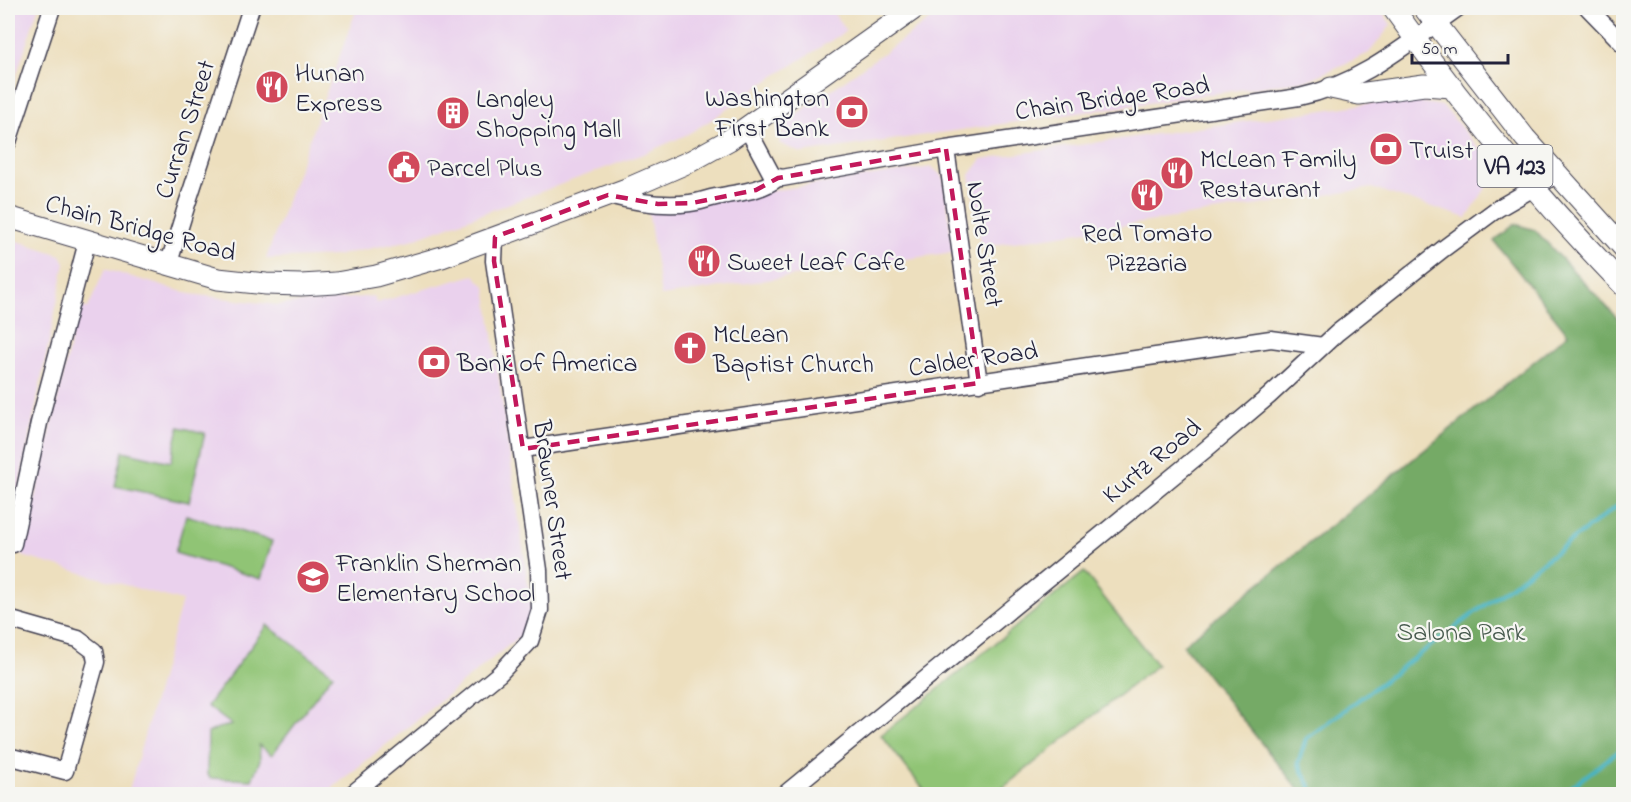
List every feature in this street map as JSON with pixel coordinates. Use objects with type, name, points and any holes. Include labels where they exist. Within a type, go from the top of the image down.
[{"type":"main road","name":"Chain Bridge Road","points":[[8,218],[168,266],[233,281],[274,285],[319,284],[366,278],[403,269],[495,237],[684,165],[720,146],[747,128],[915,8]]},
{"type":"main road","name":"VA 123","points":[[1393,8],[1452,87],[1534,188],[1623,286]]},
{"type":"main road","name":"VA 123","points":[[1430,15],[1556,175],[1623,248]]},
{"type":"main road","points":[[1331,88],[1359,94],[1419,85],[1452,87]]},
{"type":"street","points":[[8,142],[52,8]]},
{"type":"street","name":"Curran Street","points":[[168,266],[251,8]]},
{"type":"street","name":"Chain Bridge Road","points":[[608,195],[658,204],[698,201],[756,190],[769,185],[778,178],[946,149],[1299,97],[1331,88],[1369,71],[1415,38],[1430,15],[1458,8]]},
{"type":"street","points":[[1588,8],[1623,45]]},
{"type":"street","points":[[747,128],[771,173],[778,178]]},
{"type":"street","name":"Nolte Street","points":[[946,149],[979,383]]},
{"type":"street","name":"Kurtz Road","points":[[785,795],[1205,450],[1269,396],[1323,346],[1473,225],[1556,175]]},
{"type":"street","name":"Brawner Street","points":[[352,795],[369,790],[404,751],[499,674],[530,641],[540,610],[541,593],[523,449],[495,261],[495,237]]},
{"type":"street","points":[[8,543],[13,544],[39,423],[87,242]]},
{"type":"street","name":"Calder Road","points":[[523,449],[1271,339],[1323,346]]},
{"type":"street","points":[[8,619],[78,639],[94,651],[96,662],[65,771],[8,756]]},
{"type":"highlighted area","points":[[946,149],[979,383],[523,449],[494,261],[495,237],[608,195],[658,204],[692,203],[756,190],[778,178]]},
{"type":"shaded area","points":[[8,8],[38,8],[8,101]]},
{"type":"shaded area","points":[[357,8],[830,8],[846,31],[711,120],[686,135],[643,154],[411,240],[334,256],[266,259]]},
{"type":"shaded area","points":[[947,8],[1380,8],[1391,25],[1369,53],[1308,80],[801,153],[779,143],[786,127],[780,126]]},
{"type":"shaded area","points":[[1401,99],[1443,106],[1497,170],[1467,218],[1372,188],[981,247],[970,175],[982,159]]},
{"type":"shaded area","points":[[932,167],[944,178],[953,252],[661,296],[648,209]]},
{"type":"shaded area","points":[[8,238],[61,255],[65,263],[10,532],[8,531]]},
{"type":"shaded area","name":"Franklin Sherman Elementary School","points":[[105,269],[190,294],[278,305],[374,296],[376,303],[474,275],[486,287],[532,612],[525,632],[325,794],[128,794],[182,601],[22,556],[71,340],[76,307],[88,308]]},
{"type":"green space","name":"Salona Park","points":[[1515,224],[1535,230],[1623,324],[1623,794],[1302,794],[1183,645],[1568,334],[1494,241]]},
{"type":"green space","points":[[179,427],[205,433],[189,502],[115,486],[123,451],[171,462]]},
{"type":"green space","points":[[186,515],[272,541],[261,579],[175,553]]},
{"type":"green space","points":[[1084,572],[1157,665],[995,794],[927,794],[881,735]]},
{"type":"green space","points":[[267,625],[333,674],[272,755],[259,745],[260,760],[252,780],[210,778],[207,773],[208,733],[232,725],[207,706]]},
{"type":"waterway","points":[[1314,794],[1298,763],[1306,739],[1624,501]]},
{"type":"waterway","points":[[1562,794],[1624,747]]},
{"type":"place","name":"Hunan Express","points":[[272,87]]},
{"type":"place","name":"Washington First Bank","points":[[852,112]]},
{"type":"place","name":"Langley Shopping Mall","points":[[453,113]]},
{"type":"place","name":"Truist","points":[[1386,149]]},
{"type":"place","name":"Parcel Plus","points":[[404,167]]},
{"type":"place","name":"McLean Family Restaurant","points":[[1177,173]]},
{"type":"place","name":"Red Tomato Pizzaria","points":[[1147,195]]},
{"type":"place","name":"Sweet Leaf Cafe","points":[[704,261]]},
{"type":"place","name":"McLean Baptist Church","points":[[690,348]]},
{"type":"place","name":"Bank of America","points":[[434,362]]},
{"type":"place","name":"Franklin Sherman Elementary School","points":[[313,577]]}]
